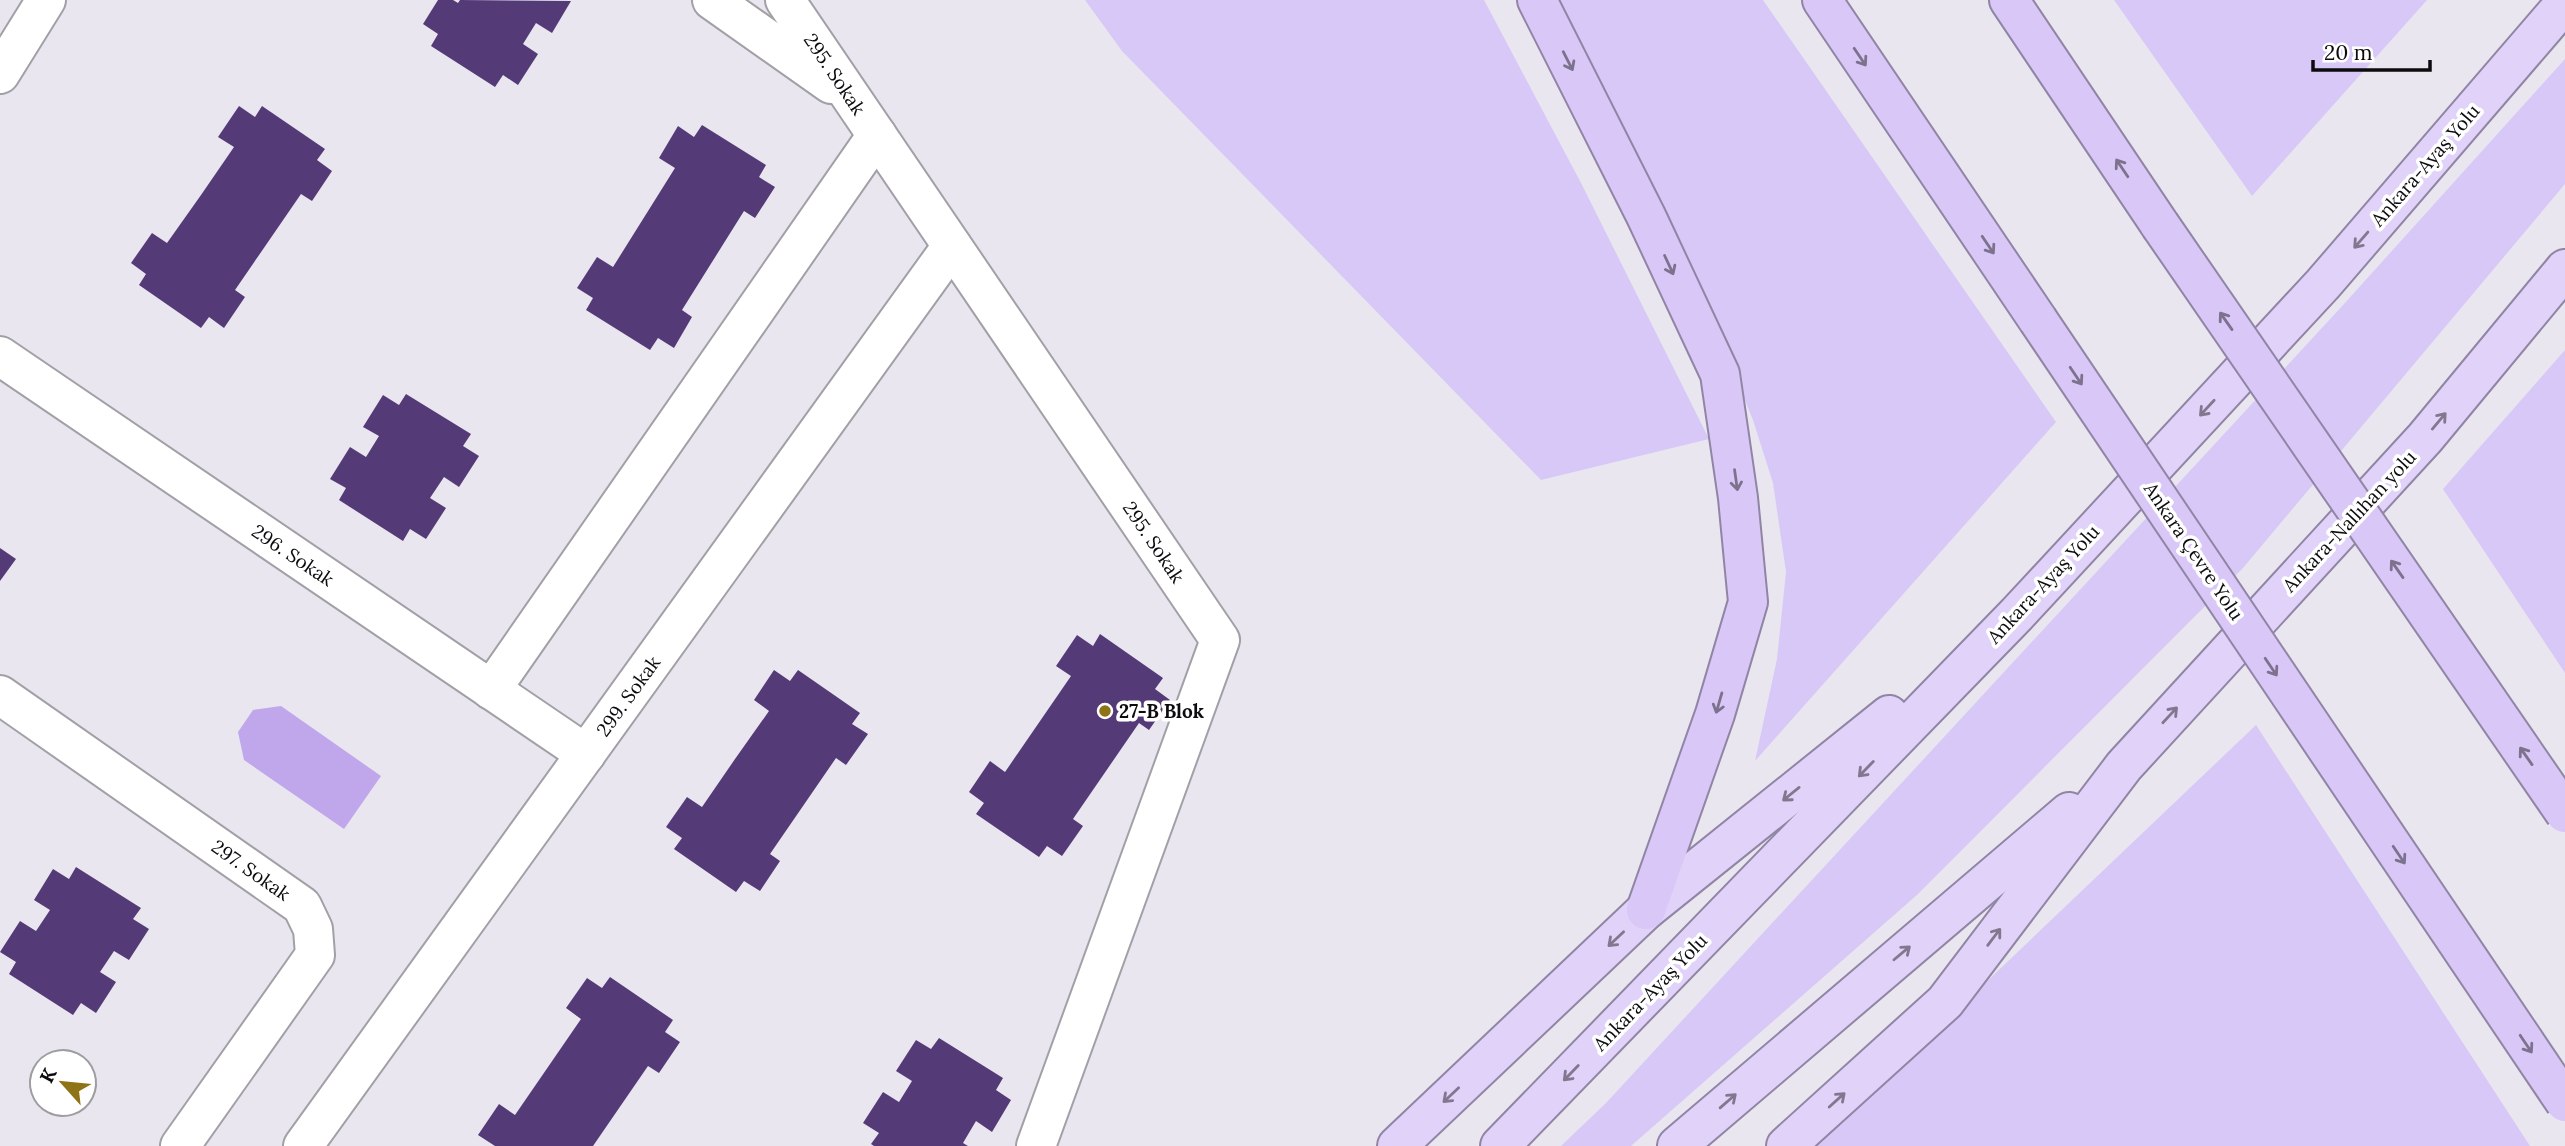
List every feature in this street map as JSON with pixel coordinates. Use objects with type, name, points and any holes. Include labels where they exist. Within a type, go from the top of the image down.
[{"type":"highway","points":[[1537,0],[1646,216],[1720,374],[1738,498],[1748,602],[1715,715],[1646,910]]},
{"type":"highway","name":"Ankara Çevre Yolu","points":[[1822,0],[2565,1102]]},
{"type":"highway","points":[[2009,0],[2160,225],[2565,813]]},
{"type":"highway","name":"Ankara-Ayaş Yolu","points":[[1500,1146],[2017,614],[2323,284],[2565,3]]},
{"type":"highway","name":"Ankara-Nallıhan yolu","points":[[2124,765],[2425,438],[2565,269]]},
{"type":"highway","points":[[1397,1146],[1646,910],[2017,614]]},
{"type":"highway","points":[[1677,1146],[2124,765]]},
{"type":"highway","points":[[1786,1146],[1945,1002],[2124,765]]},
{"type":"street","points":[[0,74],[46,0]]},
{"type":"street","points":[[712,0],[852,100]]},
{"type":"street","name":"295. Sokak","points":[[785,0],[1220,640],[1037,1146]]},
{"type":"street","points":[[491,690],[877,135]]},
{"type":"street","name":"299. Sokak","points":[[303,1146],[952,246]]},
{"type":"street","name":"296. Sokak","points":[[0,356],[586,754]]},
{"type":"street","name":"297. Sokak","points":[[0,695],[302,906],[313,929],[315,956],[180,1146]]},
{"type":"shaded area","points":[[1085,0],[1484,0],[1581,183],[1709,439],[1541,480],[1122,51]]},
{"type":"shaded area","points":[[1553,0],[1763,0],[2056,422],[1755,761],[1777,659],[1786,572],[1773,483],[1753,420],[1700,288]]},
{"type":"shaded area","points":[[2114,0],[2427,0],[2252,196]]},
{"type":"shaded area","points":[[2565,59],[2565,184],[2243,568],[1918,894],[1631,1146],[1561,1146],[1606,1103],[2344,304]]},
{"type":"shaded area","points":[[2565,350],[2565,673],[2443,489]]},
{"type":"shaded area","points":[[281,706],[381,776],[344,829],[244,760],[238,732],[253,710]]},
{"type":"shaded area","points":[[2256,725],[2530,1146],[1814,1146]]},
{"type":"building","points":[[438,0],[453,0],[458,3],[460,0],[571,1],[552,33],[536,23],[523,44],[538,54],[518,85],[503,75],[495,87],[431,46],[438,34],[423,24]]},
{"type":"building","points":[[239,106],[255,117],[262,106],[325,149],[317,160],[332,171],[312,201],[301,194],[235,290],[245,297],[224,328],[209,317],[201,328],[139,285],[146,274],[131,263],[152,233],[167,243],[201,195],[234,147],[218,137]]},
{"type":"building","points":[[702,125],[766,165],[759,177],[775,187],[755,218],[744,211],[682,310],[692,317],[674,348],[658,338],[650,350],[586,310],[593,298],[577,288],[597,257],[613,267],[675,168],[659,158],[678,126],[694,137]]},
{"type":"building","points":[[406,394],[471,434],[463,446],[479,456],[459,487],[444,477],[430,498],[446,508],[426,539],[410,529],[403,541],[339,500],[346,488],[330,479],[350,447],[366,457],[379,436],[363,427],[383,395],[399,405]]},
{"type":"building","points":[[0,548],[16,559],[0,581]]},
{"type":"building","points":[[1100,634],[1163,678],[1155,689],[1170,700],[1149,730],[1139,723],[1073,819],[1083,826],[1062,856],[1047,846],[1039,857],[976,814],[984,803],[969,792],[990,761],[1005,772],[1071,676],[1056,666],[1077,635],[1093,646]]},
{"type":"building","points":[[774,670],[790,681],[798,670],[860,713],[852,724],[868,734],[846,765],[836,758],[770,854],[780,861],[760,891],[744,881],[736,892],[674,849],[682,838],[666,827],[687,797],[702,807],[769,711],[754,700]]},
{"type":"building","points":[[76,867],[141,908],[133,919],[149,929],[129,960],[114,951],[100,972],[116,982],[96,1013],[81,1003],[73,1015],[9,974],[16,962],[0,952],[20,921],[36,931],[50,910],[34,900],[53,869],[69,879]]},
{"type":"building","points":[[610,977],[673,1020],[665,1032],[680,1042],[659,1073],[648,1066],[593,1146],[495,1146],[478,1135],[499,1104],[515,1115],[581,1019],[566,1008],[587,978],[602,988]]},
{"type":"building","points":[[939,1038],[1003,1078],[996,1090],[1011,1100],[992,1132],[976,1121],[963,1143],[968,1146],[874,1146],[871,1144],[879,1133],[863,1123],[883,1092],[899,1102],[912,1081],[896,1071],[916,1040],[931,1049]]},
{"type":"place","name":"27-B Blok","points":[[1105,711]]}]
